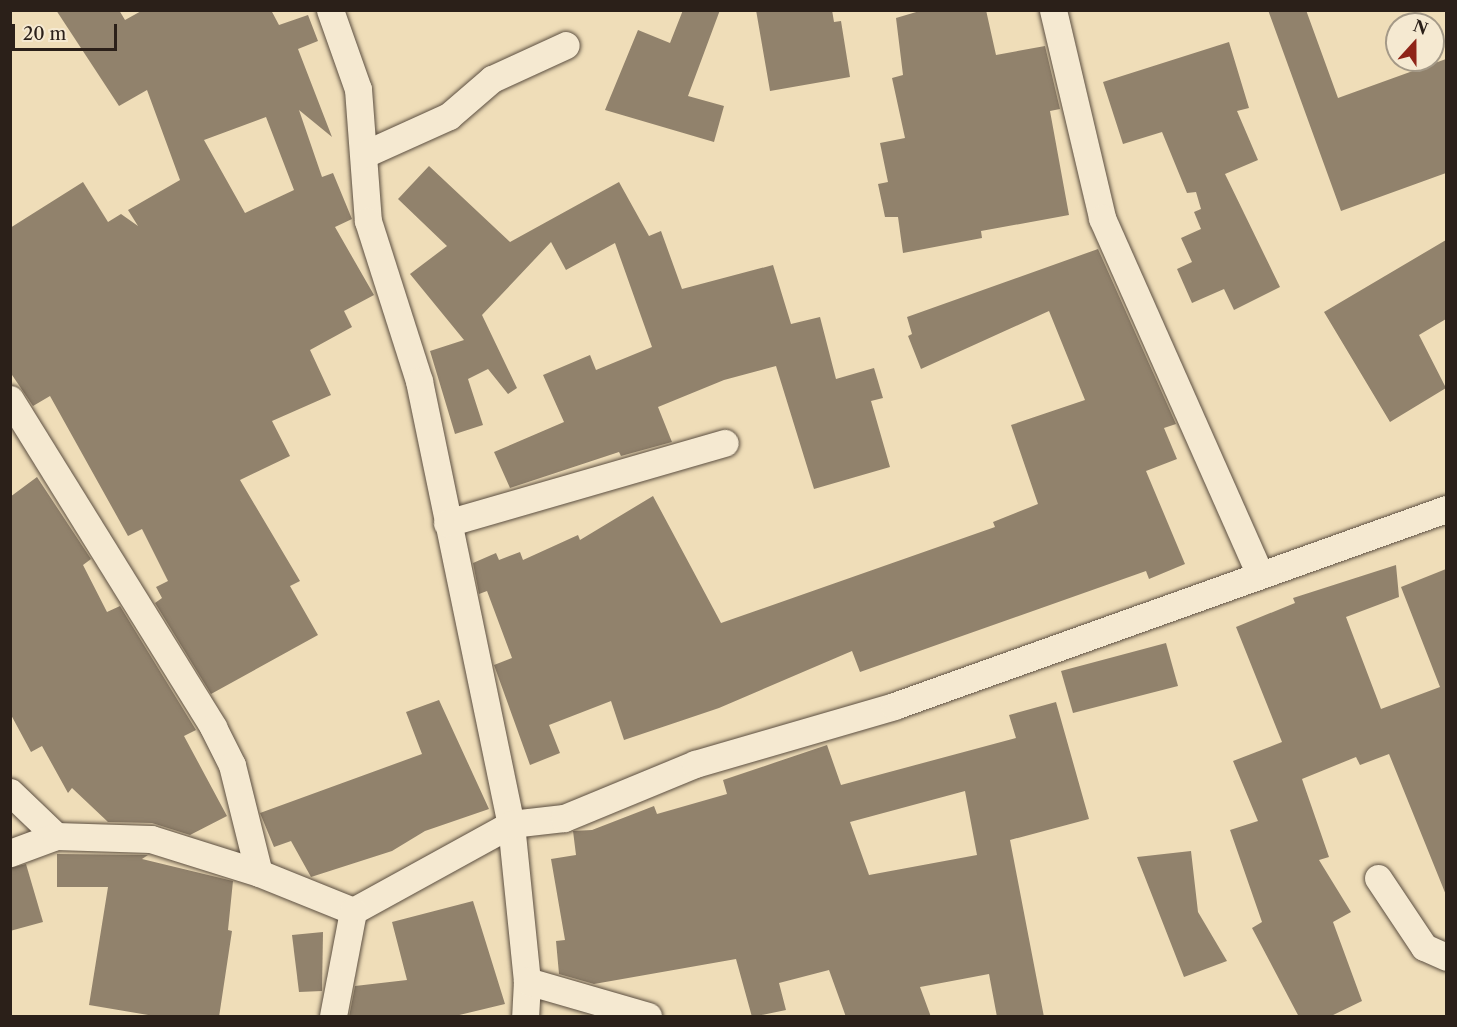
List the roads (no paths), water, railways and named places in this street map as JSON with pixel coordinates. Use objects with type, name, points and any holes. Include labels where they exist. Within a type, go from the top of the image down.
[{"type":"street","points":[[330,10],[358,89],[365,154],[368,221],[419,381],[512,824],[528,981],[525,1017]]},
{"type":"street","points":[[1053,10],[1102,218],[1260,574]]},
{"type":"street","points":[[365,154],[449,116],[485,83],[566,45]]},
{"type":"street","points":[[10,399],[213,727],[232,765],[259,873]]},
{"type":"street","points":[[447,523],[725,443]]},
{"type":"street","points":[[353,911],[512,824],[564,818],[695,764],[894,706],[1446,508]]},
{"type":"street","points":[[10,792],[56,836]]},
{"type":"street","points":[[10,853],[56,836],[151,839],[259,873],[353,911]]},
{"type":"street","points":[[1378,878],[1424,947],[1446,957]]},
{"type":"street","points":[[333,1017],[353,911]]},
{"type":"street","points":[[528,981],[648,1017]]}]
